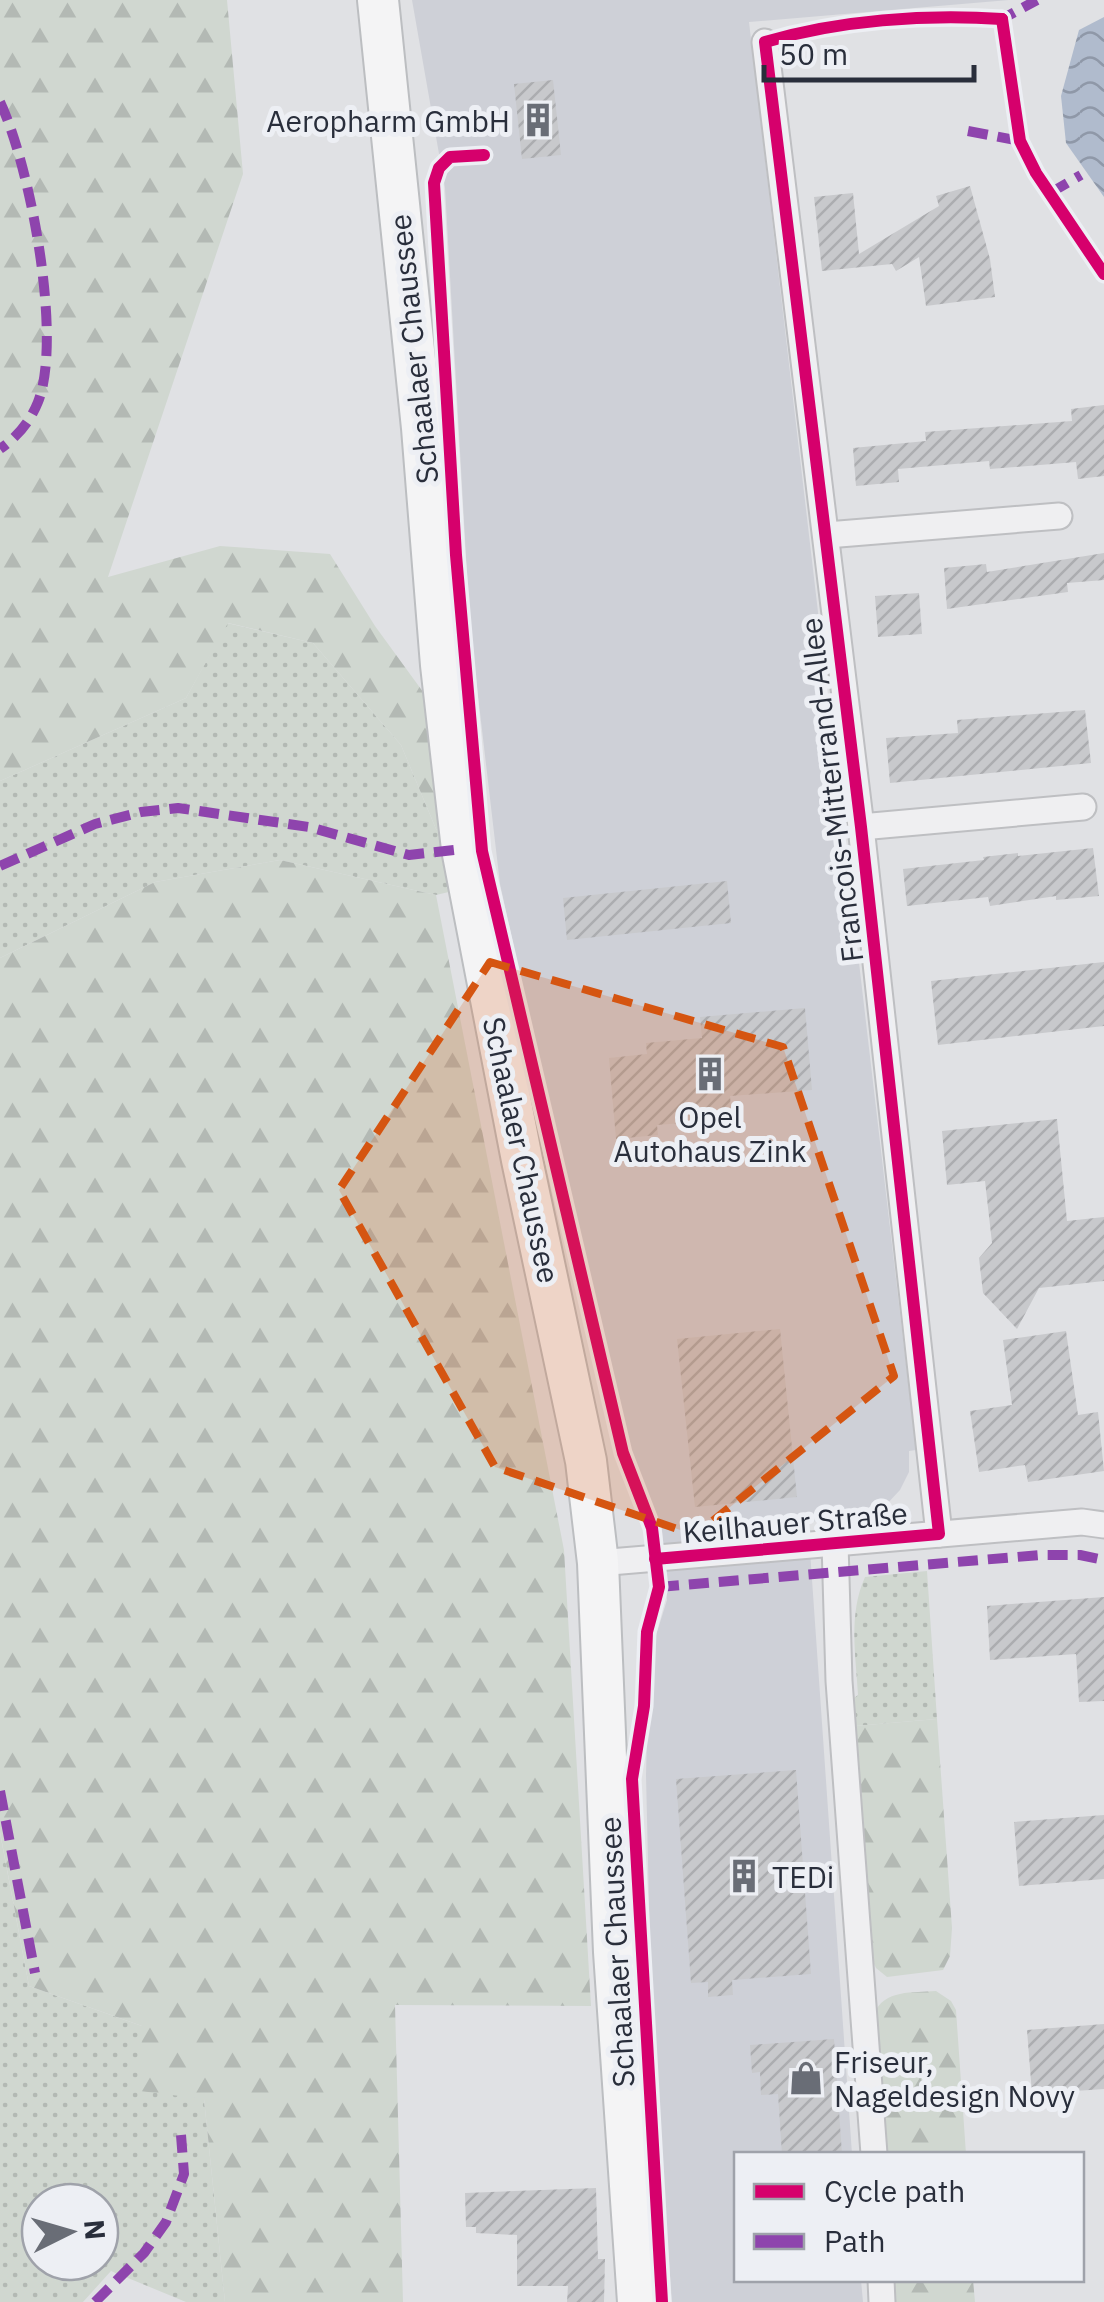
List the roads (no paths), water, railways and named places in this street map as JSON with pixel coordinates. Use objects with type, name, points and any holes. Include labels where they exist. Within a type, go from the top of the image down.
[{"type":"main road","name":"Schaalaer Chaussee","points":[[378,0],[462,849],[522,1160],[586,1460],[598,1563],[614,1952],[638,2302]]},
{"type":"street","name":"Francois-Mitterrand-Allee","points":[[765,42],[862,828],[939,1534]]},
{"type":"street","points":[[826,535],[1059,516]]},
{"type":"street","name":"Francois-Mitterrand-Allee","points":[[862,828],[1083,807]]},
{"type":"street","name":"Keilhauer Straße","points":[[598,1563],[1082,1522],[1104,1525]]},
{"type":"street","points":[[835,1543],[838,1681],[874,2152]]},
{"type":"water","points":[[1104,17],[1104,197],[1066,143],[1061,96],[1079,30]]},
{"type":"place","name":"Aeropharm GmbH","points":[[538,120]]},
{"type":"place","name":"Opel Autohaus Zink","points":[[710,1074]]},
{"type":"place","name":"TEDi","points":[[744,1876]]},
{"type":"place","name":"Friseur, Nageldesign Novy","points":[[806,2078]]}]
